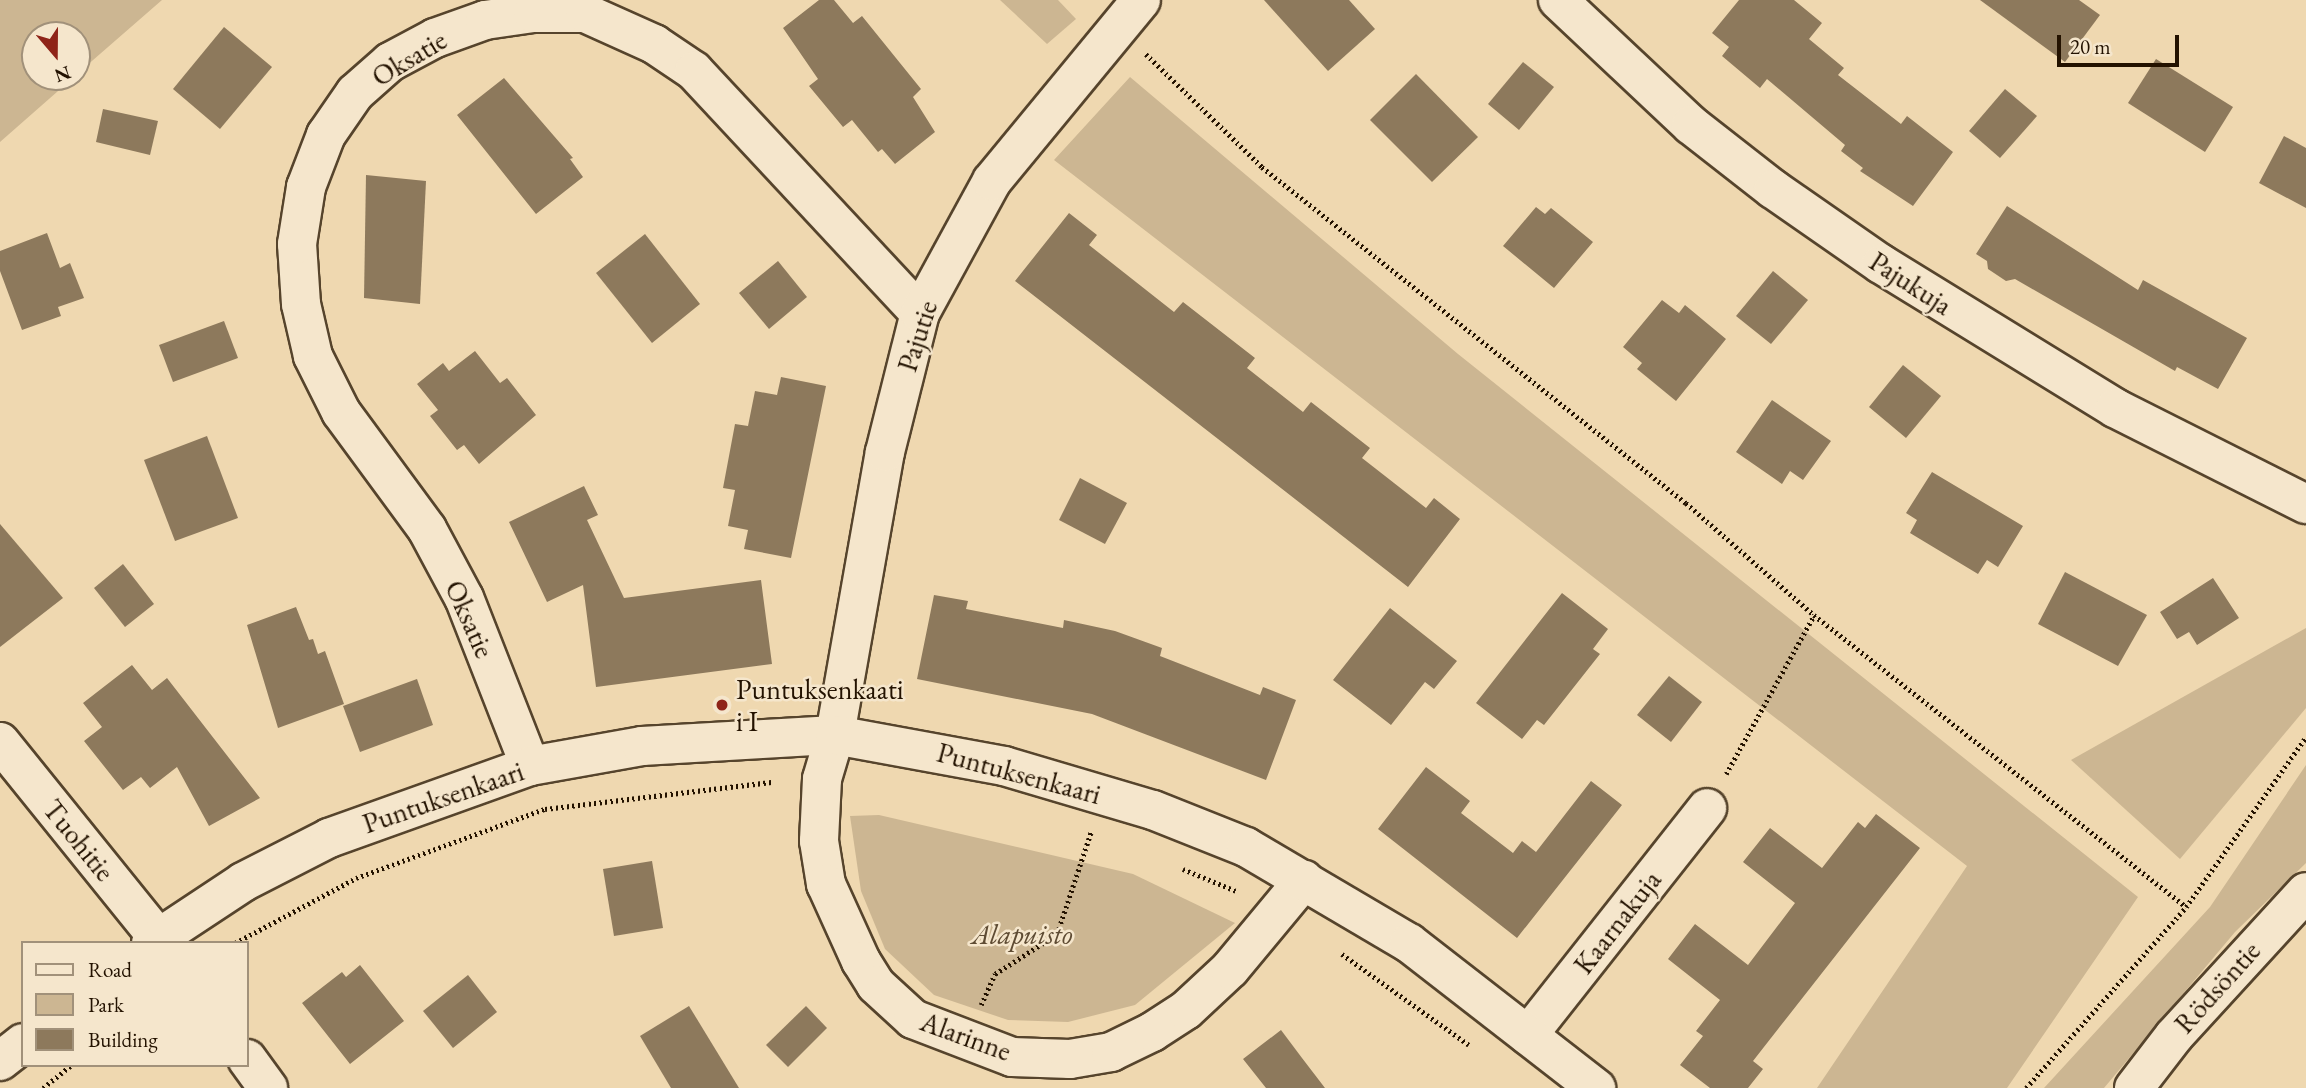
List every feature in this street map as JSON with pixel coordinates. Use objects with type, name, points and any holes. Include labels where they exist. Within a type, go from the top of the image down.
[{"type":"street","name":"Pajukuja","points":[[1558,0],[1691,125],[1773,189],[1881,264],[2115,408],[2306,504]]},
{"type":"street","name":"Oksatie","points":[[530,766],[464,598],[427,529],[341,412],[313,356],[301,304],[298,244],[306,187],[326,135],[355,93],[390,62],[424,44],[485,20],[533,13],[585,13],[654,44],[694,71],[920,313]]},
{"type":"street","name":"Pajutie","points":[[835,735],[886,452],[920,313],[992,181],[1131,14]]},
{"type":"street","name":"Puntuksenkaari","points":[[157,941],[243,882],[329,838],[530,766],[642,746],[835,735],[1004,766],[1153,810],[1246,848],[1409,943],[1596,1088]]},
{"type":"street","name":"Alarinne","points":[[835,735],[822,779],[819,841],[826,884],[862,961],[876,985],[913,1019],[965,1041],[1012,1056],[1070,1059],[1111,1052],[1186,1010],[1230,969],[1304,880]]},
{"type":"street","name":"Tuohitie","points":[[0,742],[157,941]]},
{"type":"street","name":"Kaarnakuja","points":[[1528,1035],[1707,808]]},
{"type":"street","name":"Rödsöntie","points":[[2134,1088],[2174,1036],[2306,891]]},
{"type":"street","points":[[0,1061],[21,1045]]},
{"type":"street","points":[[248,1060],[268,1088]]},
{"type":"path","points":[[1131,14],[1262,167],[1686,503],[1814,615],[2186,907]]},
{"type":"path","points":[[1707,808],[1814,615]]},
{"type":"path","points":[[2026,1088],[2186,907],[2306,737]]},
{"type":"path","points":[[238,941],[356,878],[545,809],[711,787],[822,779]]},
{"type":"path","points":[[1080,828],[1102,836]]},
{"type":"path","points":[[965,1041],[995,974],[1057,934],[1091,831]]},
{"type":"path","points":[[1181,868],[1280,910]]},
{"type":"path","points":[[1337,950],[1474,1048]]},
{"type":"path","points":[[43,1088],[69,1067]]},
{"type":"green space","points":[[0,0],[162,0],[91,62],[91,21],[21,21],[21,91],[58,91],[0,142]]},
{"type":"green space","points":[[1000,0],[1058,0],[1076,19],[1047,44]]},
{"type":"green space","points":[[1130,77],[1458,354],[2138,897],[2007,1088],[1817,1088],[1967,866],[1054,160]]},
{"type":"green space","points":[[2306,628],[2306,708],[2180,859],[2071,760]]},
{"type":"green space","points":[[2306,765],[2306,863],[2235,932],[2104,1088],[2044,1088],[2210,907]]},
{"type":"green space","name":"Alapuisto","points":[[879,815],[1133,874],[1235,923],[1135,1005],[1068,1022],[1008,1020],[934,995],[885,949],[861,891],[850,816]]},
{"type":"building","points":[[819,0],[834,0],[853,23],[862,16],[921,89],[913,97],[935,132],[895,164],[882,149],[878,152],[852,120],[843,127],[809,86],[818,79],[783,28]]},
{"type":"building","points":[[1264,0],[1349,0],[1375,29],[1328,71]]},
{"type":"building","points":[[1739,0],[1794,0],[1822,23],[1809,39],[1844,68],[1838,75],[1901,124],[1907,116],[1953,152],[1913,206],[1860,171],[1863,168],[1841,151],[1845,145],[1767,79],[1760,88],[1722,56],[1729,47],[1712,33]]},
{"type":"building","points":[[1980,0],[2079,0],[2100,15],[2065,62]]},
{"type":"building","points":[[224,27],[272,67],[220,129],[173,89]]},
{"type":"building","points":[[2156,59],[2233,107],[2205,152],[2128,103]]},
{"type":"building","points":[[1523,62],[1554,87],[1519,130],[1488,104]]},
{"type":"building","points":[[1416,74],[1478,137],[1432,182],[1370,120]]},
{"type":"building","points":[[504,78],[573,158],[570,159],[583,177],[536,214],[457,115]]},
{"type":"building","points":[[2005,89],[2037,116],[2000,158],[1969,131]]},
{"type":"building","points":[[103,109],[158,121],[150,155],[96,142]]},
{"type":"building","points":[[2284,136],[2306,148],[2306,208],[2259,183]]},
{"type":"building","points":[[366,175],[426,181],[420,304],[364,298]]},
{"type":"building","points":[[2007,206],[2138,290],[2143,280],[2247,338],[2218,389],[2177,367],[2175,371],[2015,279],[2006,281],[1988,269],[1987,261],[1976,254]]},
{"type":"building","points":[[1536,207],[1545,214],[1551,208],[1593,242],[1554,288],[1503,246]]},
{"type":"building","points":[[1069,213],[1097,235],[1089,245],[1174,312],[1183,302],[1255,358],[1247,368],[1303,412],[1311,402],[1370,448],[1362,458],[1426,508],[1434,498],[1460,519],[1408,587],[1015,281]]},
{"type":"building","points":[[47,233],[60,268],[70,263],[84,298],[58,307],[61,316],[22,330],[0,271],[0,251]]},
{"type":"building","points":[[645,234],[700,304],[652,343],[596,273]]},
{"type":"building","points":[[778,261],[807,297],[769,329],[739,293]]},
{"type":"building","points":[[1773,271],[1808,300],[1771,344],[1736,316]]},
{"type":"building","points":[[1662,300],[1679,313],[1685,305],[1726,339],[1676,401],[1637,369],[1642,363],[1623,347]]},
{"type":"building","points":[[224,321],[238,358],[173,382],[159,345]]},
{"type":"building","points":[[475,351],[500,383],[507,378],[536,415],[479,464],[464,445],[457,450],[430,416],[438,410],[417,384],[443,363],[449,371]]},
{"type":"building","points":[[1903,365],[1941,396],[1906,438],[1869,407]]},
{"type":"building","points":[[781,377],[826,386],[791,558],[744,549],[748,530],[728,526],[735,490],[723,488],[735,424],[748,426],[755,391],[777,395]]},
{"type":"building","points":[[1772,400],[1831,441],[1803,480],[1790,471],[1782,484],[1736,452]]},
{"type":"building","points":[[207,436],[238,518],[175,541],[144,460]]},
{"type":"building","points":[[1932,472],[2023,526],[1998,567],[1987,560],[1978,574],[1910,533],[1917,520],[1906,513]]},
{"type":"building","points":[[1080,478],[1127,503],[1105,544],[1059,520]]},
{"type":"building","points":[[584,486],[598,515],[587,520],[624,598],[761,580],[772,664],[596,687],[583,585],[547,602],[509,522]]},
{"type":"building","points":[[0,524],[63,598],[0,647]]},
{"type":"building","points":[[123,564],[154,604],[125,627],[94,588]]},
{"type":"building","points":[[2065,572],[2147,615],[2118,666],[2038,624]]},
{"type":"building","points":[[2213,578],[2239,618],[2197,645],[2189,632],[2177,639],[2160,612]]},
{"type":"building","points":[[1562,593],[1608,629],[1593,649],[1600,654],[1544,725],[1537,720],[1522,739],[1476,703]]},
{"type":"building","points":[[934,595],[968,601],[966,609],[1063,628],[1064,620],[1115,631],[1162,648],[1160,656],[1260,695],[1263,687],[1296,700],[1266,780],[1092,714],[917,679]]},
{"type":"building","points":[[296,607],[309,640],[313,639],[318,654],[325,651],[344,704],[278,728],[247,625]]},
{"type":"building","points":[[1390,608],[1457,661],[1434,689],[1425,682],[1391,725],[1333,680]]},
{"type":"building","points":[[132,665],[152,690],[167,678],[260,798],[209,826],[177,767],[150,788],[141,777],[123,790],[84,741],[102,727],[83,703]]},
{"type":"building","points":[[1669,676],[1702,702],[1671,742],[1637,715]]},
{"type":"building","points":[[417,679],[433,725],[360,752],[343,706]]},
{"type":"building","points":[[1426,767],[1470,801],[1461,813],[1513,853],[1522,841],[1536,852],[1591,781],[1622,805],[1517,938],[1378,829]]},
{"type":"building","points":[[1876,814],[1920,848],[1753,1061],[1763,1069],[1748,1088],[1710,1088],[1680,1065],[1703,1036],[1696,1031],[1720,1000],[1668,959],[1695,924],[1748,965],[1795,903],[1743,862],[1770,828],[1822,868],[1858,822],[1865,828]]},
{"type":"building","points":[[652,861],[663,928],[614,936],[603,869]]},
{"type":"building","points":[[360,965],[404,1021],[350,1064],[302,1003],[342,972],[346,977]]},
{"type":"building","points":[[468,975],[497,1012],[453,1048],[423,1011]]},
{"type":"building","points":[[689,1006],[739,1088],[671,1088],[640,1036]]},
{"type":"building","points":[[806,1006],[827,1028],[788,1067],[766,1045]]},
{"type":"building","points":[[1281,1030],[1325,1088],[1266,1088],[1243,1059]]},
{"type":"place","name":"Puntuksenkaati i I","points":[[722,705]]}]
